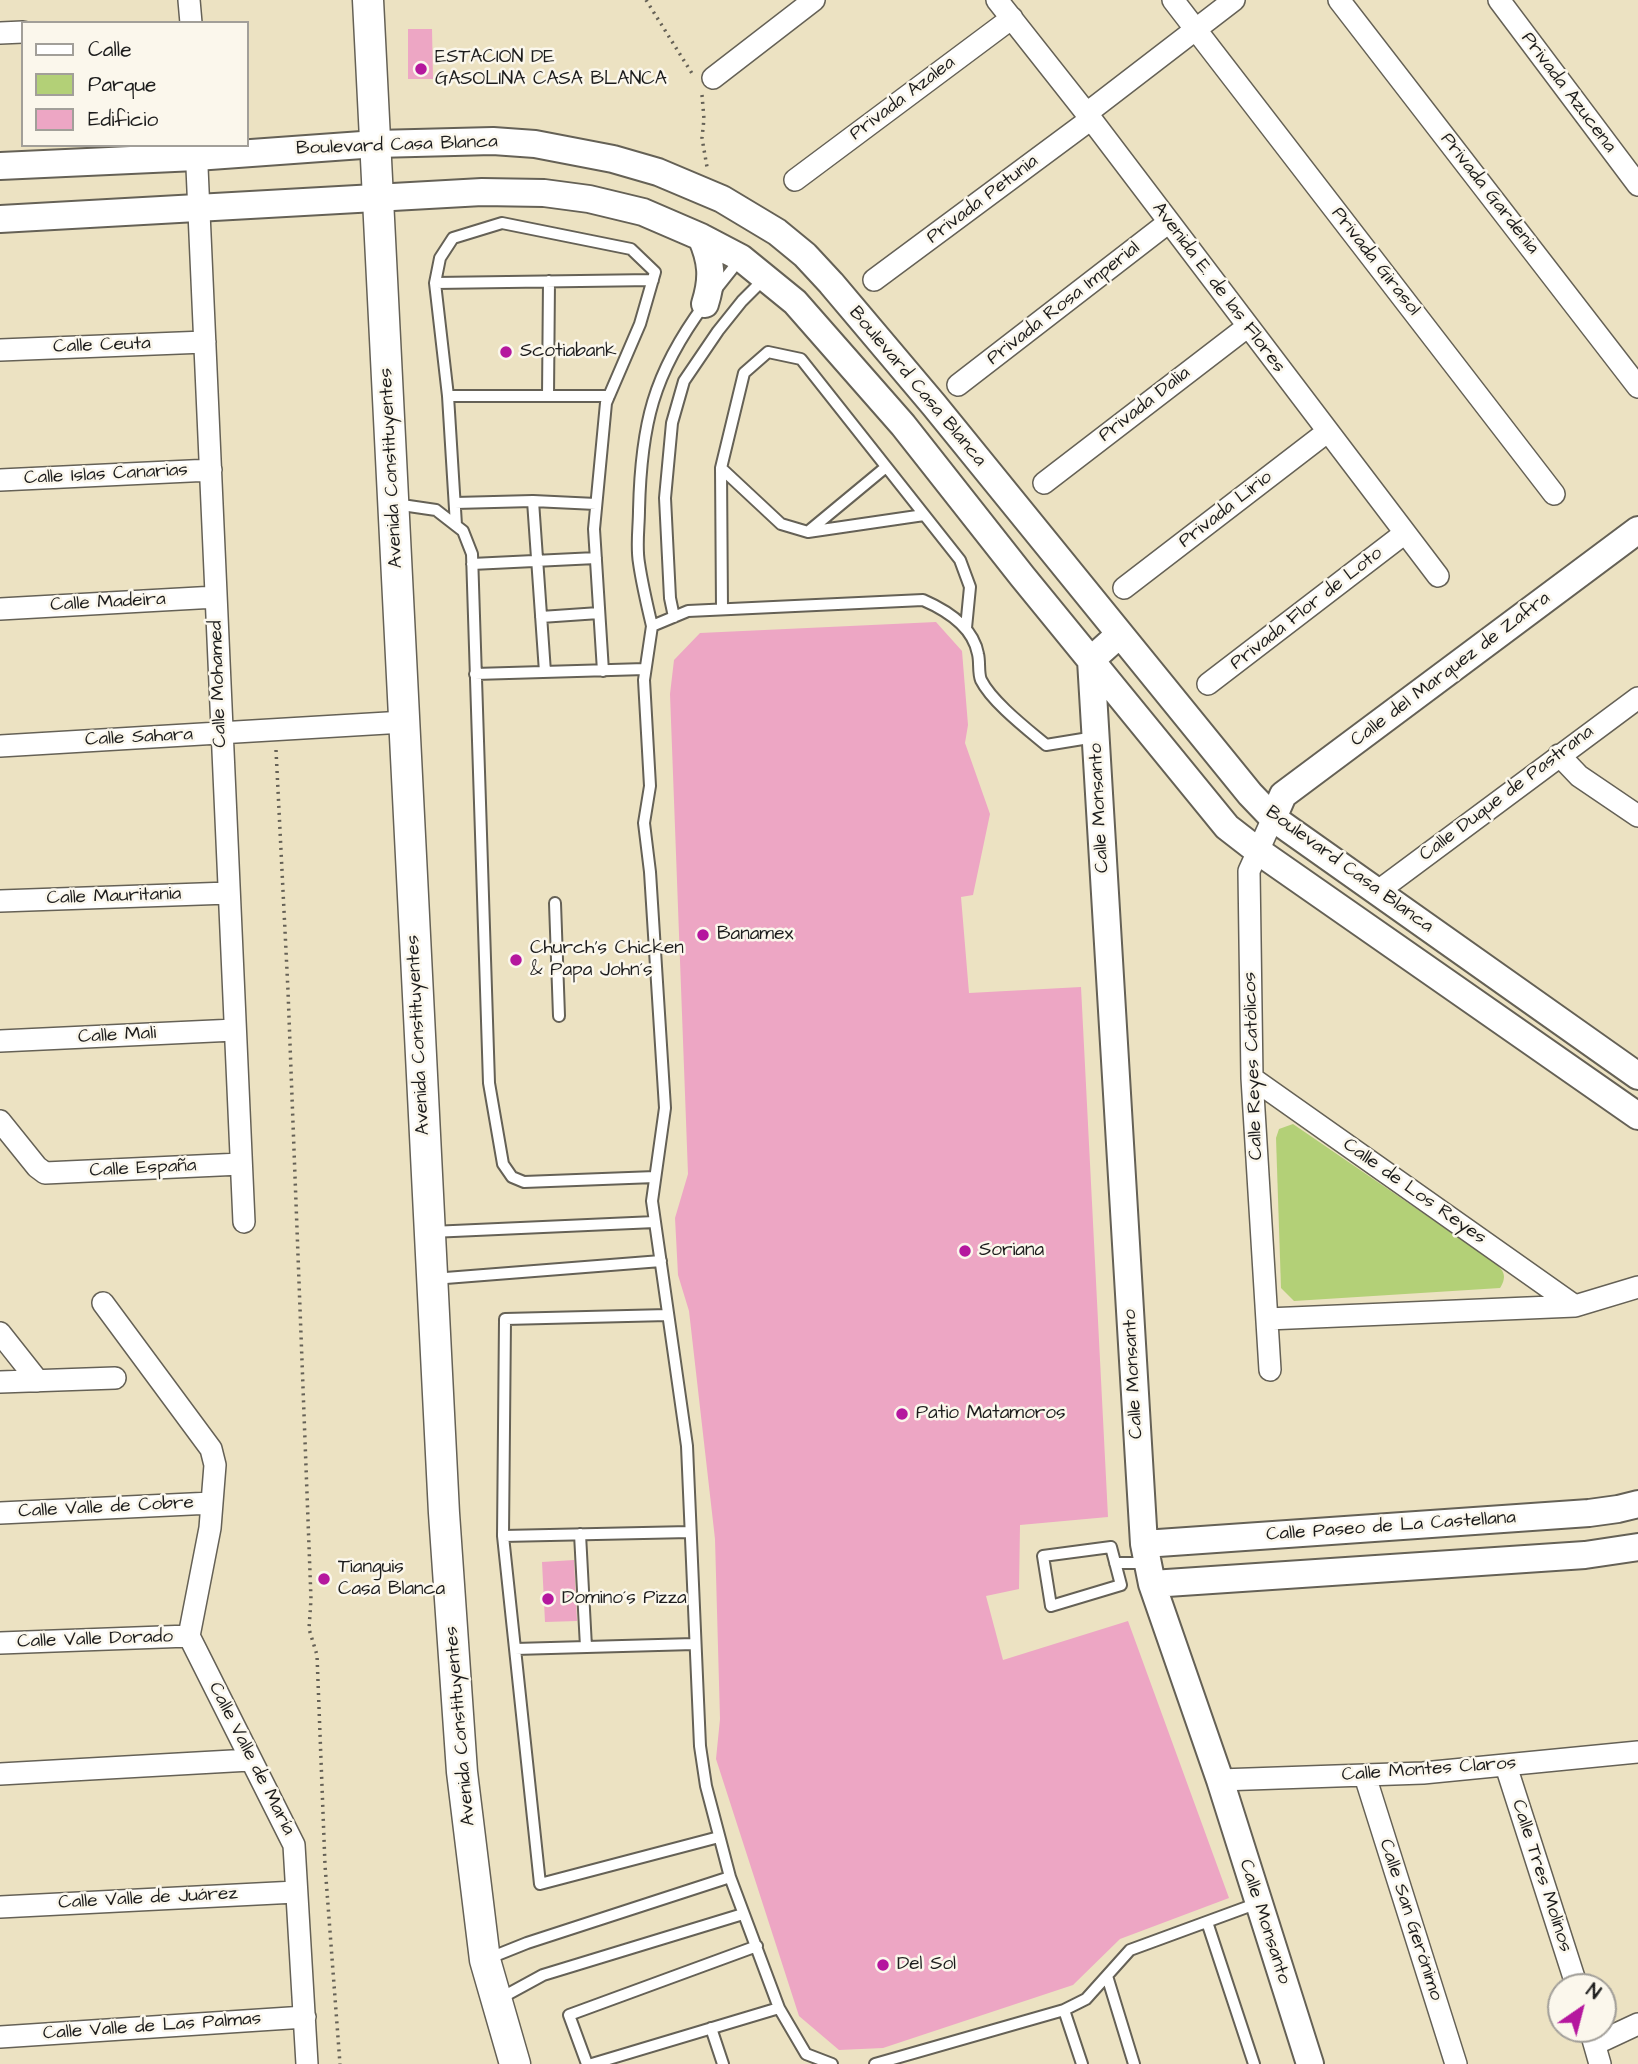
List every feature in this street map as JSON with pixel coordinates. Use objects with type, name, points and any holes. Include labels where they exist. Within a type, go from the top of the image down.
[{"type":"main road","name":"Avenida Constituyentes","points":[[368,0],[444,1527],[463,1772],[485,1960],[514,2064]]},
{"type":"street","points":[[189,0],[191,21]]},
{"type":"street","points":[[704,85],[814,0]]},
{"type":"street","name":"Avenida E. de las Flores","points":[[997,0],[1089,116],[1438,576]]},
{"type":"street","name":"Privada Girasol","points":[[1173,0],[1554,494]]},
{"type":"street","name":"Privada Petunia","points":[[874,280],[1089,116],[1234,0]]},
{"type":"street","name":"Privada Gardenia","points":[[1339,0],[1638,387]]},
{"type":"street","name":"Privada Azucena","points":[[1499,0],[1638,186]]},
{"type":"street","name":"Privada Azalea","points":[[796,180],[1012,18]]},
{"type":"street","points":[[0,33],[21,32]]},
{"type":"street","name":"Boulevard Casa Blanca","points":[[0,166],[196,151],[493,141],[535,144],[613,159],[659,172],[717,196],[757,218],[805,256],[934,405],[1250,794],[1273,818],[1638,1076]]},
{"type":"street","name":"Calle Mohamed","points":[[196,151],[244,1222]]},
{"type":"street","name":"Boulevard Casa Blanca","points":[[0,219],[482,192],[555,195],[589,199],[643,212],[741,258],[795,302],[903,425],[1227,827],[1638,1116]]},
{"type":"street","points":[[717,196],[735,213],[743,228],[745,242],[741,258]]},
{"type":"street","name":"Privada Rosa Imperial","points":[[958,385],[1169,222]]},
{"type":"street","points":[[701,237],[712,270],[705,304]]},
{"type":"street","points":[[766,278],[786,264],[805,256]]},
{"type":"street","name":"Privada Dalia","points":[[1044,483],[1247,327]]},
{"type":"street","name":"Calle Ceuta","points":[[0,350],[205,342]]},
{"type":"street","name":"Privada Lirio","points":[[1124,587],[1327,432]]},
{"type":"street","name":"Calle Islas Canarias","points":[[0,480],[211,470]]},
{"type":"street","name":"Calle del Marquez de Zafra","points":[[1273,818],[1283,795],[1638,530]]},
{"type":"street","name":"Privada Flor de Loto","points":[[1208,684],[1405,533]]},
{"type":"street","name":"Calle Madeira","points":[[0,609],[216,597]]},
{"type":"street","points":[[1091,660],[1119,634]]},
{"type":"street","name":"Calle Monsanto","points":[[1091,660],[1148,1564],[1310,2064]]},
{"type":"street","name":"Calle Duque de Pastrana","points":[[1377,892],[1638,698]]},
{"type":"street","name":"Calle Sahara","points":[[0,746],[404,722]]},
{"type":"street","points":[[1559,755],[1579,776],[1638,816]]},
{"type":"street","name":"Calle Reyes Católicos","points":[[1270,1370],[1252,1078],[1249,871],[1273,818]]},
{"type":"street","name":"Calle Mauritania","points":[[0,901],[229,893]]},
{"type":"street","points":[[1419,962],[1439,935]]},
{"type":"street","name":"Calle Mali","points":[[0,1041],[235,1030]]},
{"type":"street","name":"Calle de Los Reyes","points":[[1252,1078],[1575,1306]]},
{"type":"street","name":"Calle España","points":[[0,1121],[37,1167],[45,1173],[242,1164]]},
{"type":"street","points":[[1267,1319],[1575,1306],[1638,1287]]},
{"type":"street","points":[[103,1303],[211,1449],[215,1465],[211,1528],[189,1636]]},
{"type":"street","points":[[0,1333],[38,1381]]},
{"type":"street","points":[[0,1382],[115,1378]]},
{"type":"street","name":"Calle Valle de Cobre","points":[[0,1513],[212,1503]]},
{"type":"street","name":"Calle Paseo de La Castellana","points":[[1148,1564],[1589,1513],[1638,1504]]},
{"type":"street","points":[[1148,1564],[1585,1555],[1638,1547]]},
{"type":"street","name":"Calle Valle Dorado","points":[[0,1643],[189,1636]]},
{"type":"street","name":"Calle Valle de María","points":[[189,1636],[292,1840],[307,2064]]},
{"type":"street","name":"Calle Montes Claros","points":[[1220,1780],[1365,1776],[1506,1766],[1638,1752]]},
{"type":"street","points":[[0,1774],[250,1759]]},
{"type":"street","name":"Calle Tres Molinos","points":[[1506,1766],[1573,1973]]},
{"type":"street","name":"Calle San Gerónimo","points":[[1365,1776],[1456,2064]]},
{"type":"street","name":"Calle Valle de Juárez","points":[[0,1907],[296,1892]]},
{"type":"street","name":"Calle Valle de Las Palmas","points":[[0,2037],[304,2017]]},
{"type":"street","points":[[1595,2046],[1638,2024]]},
{"type":"lane","points":[[456,525],[448,396],[435,282],[440,258],[453,238],[502,222],[631,249],[655,272],[640,324],[606,403],[594,529],[603,671]]},
{"type":"lane","points":[[741,258],[677,345],[662,375],[645,429],[640,460],[638,561],[652,626],[644,680],[650,786],[644,823],[650,872],[665,1108],[652,1201],[687,1446],[699,1746],[706,1786],[730,1877],[779,2008],[806,2054],[832,2064]]},
{"type":"lane","points":[[674,617],[670,598],[665,498],[672,423],[684,381],[718,331],[766,278]]},
{"type":"lane","points":[[435,282],[653,280]]},
{"type":"lane","points":[[548,396],[549,282]]},
{"type":"lane","points":[[722,609],[721,468],[744,373],[768,352],[801,359],[960,560],[970,587],[966,628]]},
{"type":"lane","points":[[448,396],[609,396]]},
{"type":"lane","points":[[808,532],[886,467]]},
{"type":"lane","points":[[721,468],[781,524],[808,532],[924,514]]},
{"type":"lane","points":[[455,503],[533,501],[596,504]]},
{"type":"lane","points":[[533,501],[545,672]]},
{"type":"lane","points":[[395,504],[436,510],[463,531],[472,554],[489,1083],[503,1164],[512,1177],[524,1182],[655,1177]]},
{"type":"lane","points":[[472,564],[596,558]]},
{"type":"lane","points":[[652,626],[688,611],[923,600],[947,611],[966,628],[978,651],[980,679],[1019,723],[1046,745],[1095,737]]},
{"type":"lane","points":[[541,617],[599,613]]},
{"type":"lane","points":[[475,674],[645,669]]},
{"type":"lane","points":[[555,903],[558,1016]]},
{"type":"lane","points":[[429,1232],[655,1222]]},
{"type":"lane","points":[[430,1279],[661,1261]]},
{"type":"lane","points":[[668,1315],[505,1319],[503,1536],[540,1884],[719,1837]]},
{"type":"lane","points":[[503,1536],[690,1532]]},
{"type":"lane","points":[[580,1534],[586,1647]]},
{"type":"lane","points":[[1111,1547],[1115,1563],[1121,1585],[1051,1606],[1043,1556],[1111,1547]]},
{"type":"lane","points":[[1115,1563],[1148,1564]]},
{"type":"lane","points":[[515,1649],[694,1644]]},
{"type":"lane","points":[[485,1960],[527,1943],[730,1877]]},
{"type":"lane","points":[[875,2064],[1064,2010],[1086,1998],[1130,1950],[1258,1903]]},
{"type":"lane","points":[[496,2001],[543,1975],[743,1914]]},
{"type":"lane","points":[[1207,1922],[1254,2064]]},
{"type":"lane","points":[[587,2064],[569,2015],[757,1946]]},
{"type":"lane","points":[[1107,1976],[1134,2064]]},
{"type":"lane","points":[[592,2064],[779,2008]]},
{"type":"lane","points":[[1064,2010],[1082,2064]]},
{"type":"lane","points":[[711,2028],[723,2064]]},
{"type":"path","points":[[646,0],[704,85],[702,138],[717,196]]},
{"type":"path","points":[[275,731],[311,1585],[309,1629],[317,1655],[325,1865],[340,2064]]},
{"type":"green space","points":[[1293,1124],[1493,1261],[1503,1273],[1504,1280],[1500,1288],[1294,1301],[1281,1288],[1276,1138],[1279,1129]]},
{"type":"building","points":[[408,29],[432,29],[433,79],[408,79]]},
{"type":"building","name":"Patio Matamoros","points":[[936,622],[962,651],[968,725],[965,743],[990,814],[973,895],[961,897],[969,993],[1081,987],[1108,1517],[1020,1525],[1019,1589],[986,1596],[1003,1660],[1128,1621],[1229,1898],[1120,1939],[1073,1985],[883,2048],[839,2050],[799,2016],[716,1759],[720,1719],[715,1539],[689,1311],[678,1275],[675,1218],[688,1174],[670,694],[674,660],[700,633]]},
{"type":"building","points":[[574,1560],[577,1621],[545,1622],[542,1562]]},
{"type":"place","name":"ESTACION DE GASOLINA CASA BLANCA","points":[[421,69]]},
{"type":"place","name":"Scotiabank","points":[[506,352]]},
{"type":"place","name":"Banamex","points":[[703,935]]},
{"type":"place","name":"Church's Chicken & Papa John´s","points":[[516,960]]},
{"type":"place","name":"Soriana","points":[[965,1251]]},
{"type":"place","name":"Patio Matamoros","points":[[902,1414]]},
{"type":"place","name":"Tianguis Casa Blanca","points":[[324,1579]]},
{"type":"place","name":"Domino´s Pizza","points":[[548,1599]]},
{"type":"place","name":"Del Sol","points":[[883,1965]]}]
